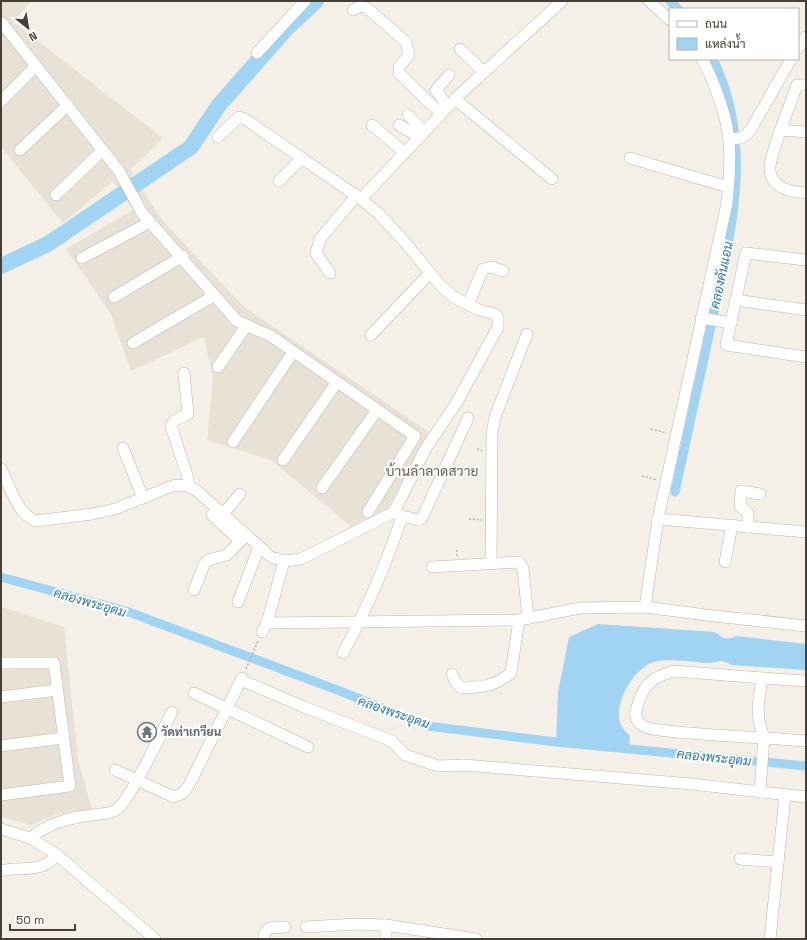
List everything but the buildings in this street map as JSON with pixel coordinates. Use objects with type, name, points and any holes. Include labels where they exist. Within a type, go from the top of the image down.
[{"type":"street","points":[[256,53],[305,1]]},
{"type":"street","points":[[330,273],[316,253],[320,239],[448,107],[562,1]]},
{"type":"street","points":[[649,1],[669,19]]},
{"type":"street","points":[[353,10],[360,6],[367,8],[406,42],[409,55],[399,67],[399,73],[552,180]]},
{"type":"street","points":[[2,26],[68,105],[119,171],[142,213],[183,256],[237,321],[271,336],[415,436],[368,512]]},
{"type":"street","points":[[460,49],[484,72]]},
{"type":"street","points":[[645,607],[658,519],[702,318],[736,139],[723,112],[702,60]]},
{"type":"street","points":[[736,139],[750,131],[757,121],[790,60]]},
{"type":"street","points":[[1,101],[36,66]]},
{"type":"street","points":[[448,107],[436,90],[449,75]]},
{"type":"street","points":[[806,86],[798,85],[782,130],[770,171],[774,180],[782,188],[789,191],[806,193]]},
{"type":"street","points":[[20,150],[68,105]]},
{"type":"street","points":[[408,115],[422,134]]},
{"type":"street","points":[[218,137],[234,120],[239,117],[245,119],[359,198],[398,235],[441,286],[456,298],[495,314],[498,318],[498,327],[457,402],[426,448],[410,477],[398,514],[396,536],[360,621],[343,653]]},
{"type":"street","points":[[372,125],[405,153]]},
{"type":"street","points":[[399,125],[422,134]]},
{"type":"street","points":[[782,130],[806,132]]},
{"type":"street","points":[[56,195],[103,150]]},
{"type":"street","points":[[279,181],[302,158]]},
{"type":"street","points":[[630,158],[728,187]]},
{"type":"street","points":[[82,258],[150,222]]},
{"type":"street","points":[[806,260],[746,253],[726,345],[806,357]]},
{"type":"street","points":[[114,297],[183,256]]},
{"type":"street","points":[[468,304],[483,269],[492,266],[503,271]]},
{"type":"street","points":[[371,335],[430,273]]},
{"type":"street","points":[[133,343],[215,295]]},
{"type":"street","points":[[736,300],[806,310]]},
{"type":"street","points":[[702,318],[730,323]]},
{"type":"street","points":[[218,367],[247,325]]},
{"type":"street","points":[[491,564],[490,520],[492,433],[495,417],[527,334]]},
{"type":"street","points":[[233,442],[293,352]]},
{"type":"street","points":[[184,373],[188,414],[187,417],[174,421],[171,426],[188,478],[188,486]]},
{"type":"street","points":[[283,460],[337,382]]},
{"type":"street","points":[[322,488],[377,410]]},
{"type":"street","points":[[1,469],[22,510],[28,518],[36,521],[92,514],[115,508],[174,486],[188,486],[196,490],[217,515],[243,538],[259,547],[271,557],[284,561],[301,559],[398,514],[418,520],[422,518],[468,418]]},
{"type":"street","points":[[123,448],[143,498]]},
{"type":"street","points":[[748,527],[748,513],[740,506],[741,491],[760,494]]},
{"type":"street","points":[[217,515],[240,494]]},
{"type":"street","points":[[658,519],[806,532]]},
{"type":"street","points":[[725,562],[732,525]]},
{"type":"street","points":[[194,590],[204,565],[208,560],[227,555],[243,538]]},
{"type":"street","points":[[238,602],[259,547]]},
{"type":"street","points":[[284,561],[265,628],[360,621],[524,619],[580,608],[645,607],[706,616],[806,626]]},
{"type":"street","points":[[432,567],[519,562],[522,565],[524,619],[511,673],[501,681],[490,686],[462,688],[456,683],[452,674]]},
{"type":"street","points":[[1,662],[54,663],[70,786],[1,795]]},
{"type":"street","points":[[806,681],[674,671],[661,675],[647,683],[641,692],[635,716],[638,722],[648,728],[763,740],[806,741]]},
{"type":"street","points":[[760,788],[763,740],[758,706],[762,678]]},
{"type":"street","points":[[115,770],[174,797],[183,793],[190,785],[242,679],[304,707],[392,741],[405,755],[438,766],[464,765],[692,784],[760,788],[785,796],[806,798]]},
{"type":"street","points":[[1,697],[57,690]]},
{"type":"street","points":[[194,692],[308,747]]},
{"type":"street","points":[[30,838],[51,823],[117,810],[122,806],[137,781],[172,712]]},
{"type":"street","points":[[1,746],[63,738]]},
{"type":"street","points":[[770,939],[785,796]]},
{"type":"street","points":[[1,829],[30,838],[56,854],[155,939]]},
{"type":"street","points":[[1,872],[12,869],[44,867],[52,861],[56,854]]},
{"type":"street","points":[[740,859],[778,862]]},
{"type":"street","points":[[306,927],[356,924],[386,925],[476,939]]},
{"type":"street","points":[[386,925],[386,939]]},
{"type":"street","points":[[264,939],[264,934],[269,928],[285,927]]},
{"type":"path","points":[[651,429],[676,435]]},
{"type":"path","points":[[642,476],[666,482]]},
{"type":"path","points":[[469,519],[490,520]]},
{"type":"path","points":[[242,679],[265,628]]},
{"type":"shaded area","points":[[1,1],[31,1],[13,22],[163,138],[130,170],[162,220],[244,307],[429,432],[388,508],[351,526],[271,460],[207,440],[213,378],[204,337],[131,371],[111,314],[66,249],[133,210],[113,181],[63,223],[1,147]]},
{"type":"shaded area","points":[[1,607],[64,627],[78,759],[92,810],[55,815],[31,825],[1,817]]},
{"type":"water","points":[[598,624],[715,632],[725,638],[737,636],[806,644],[806,670],[731,665],[724,661],[710,663],[673,660],[654,662],[647,665],[634,676],[621,700],[619,719],[622,727],[630,736],[629,749],[556,742],[558,692],[569,637]]},
{"type":"waterway","points":[[1,266],[48,244],[191,147],[219,105],[287,28],[316,1]]},
{"type":"waterway","name":"คลองคันแอน","points":[[670,1],[677,8]]},
{"type":"waterway","name":"คลองคันแอน","points":[[675,492],[725,259],[735,191],[736,158],[734,125],[726,92],[713,60]]},
{"type":"waterway","name":"คลองพระอุดม","points":[[1,577],[126,611],[340,691],[427,726],[556,742],[806,766]]},
{"type":"place","name":"วัดท่าเกวียน","points":[[147,732]]},
{"type":"district","name":"บ้านลำลาดสวาย","points":[[432,471]]}]
